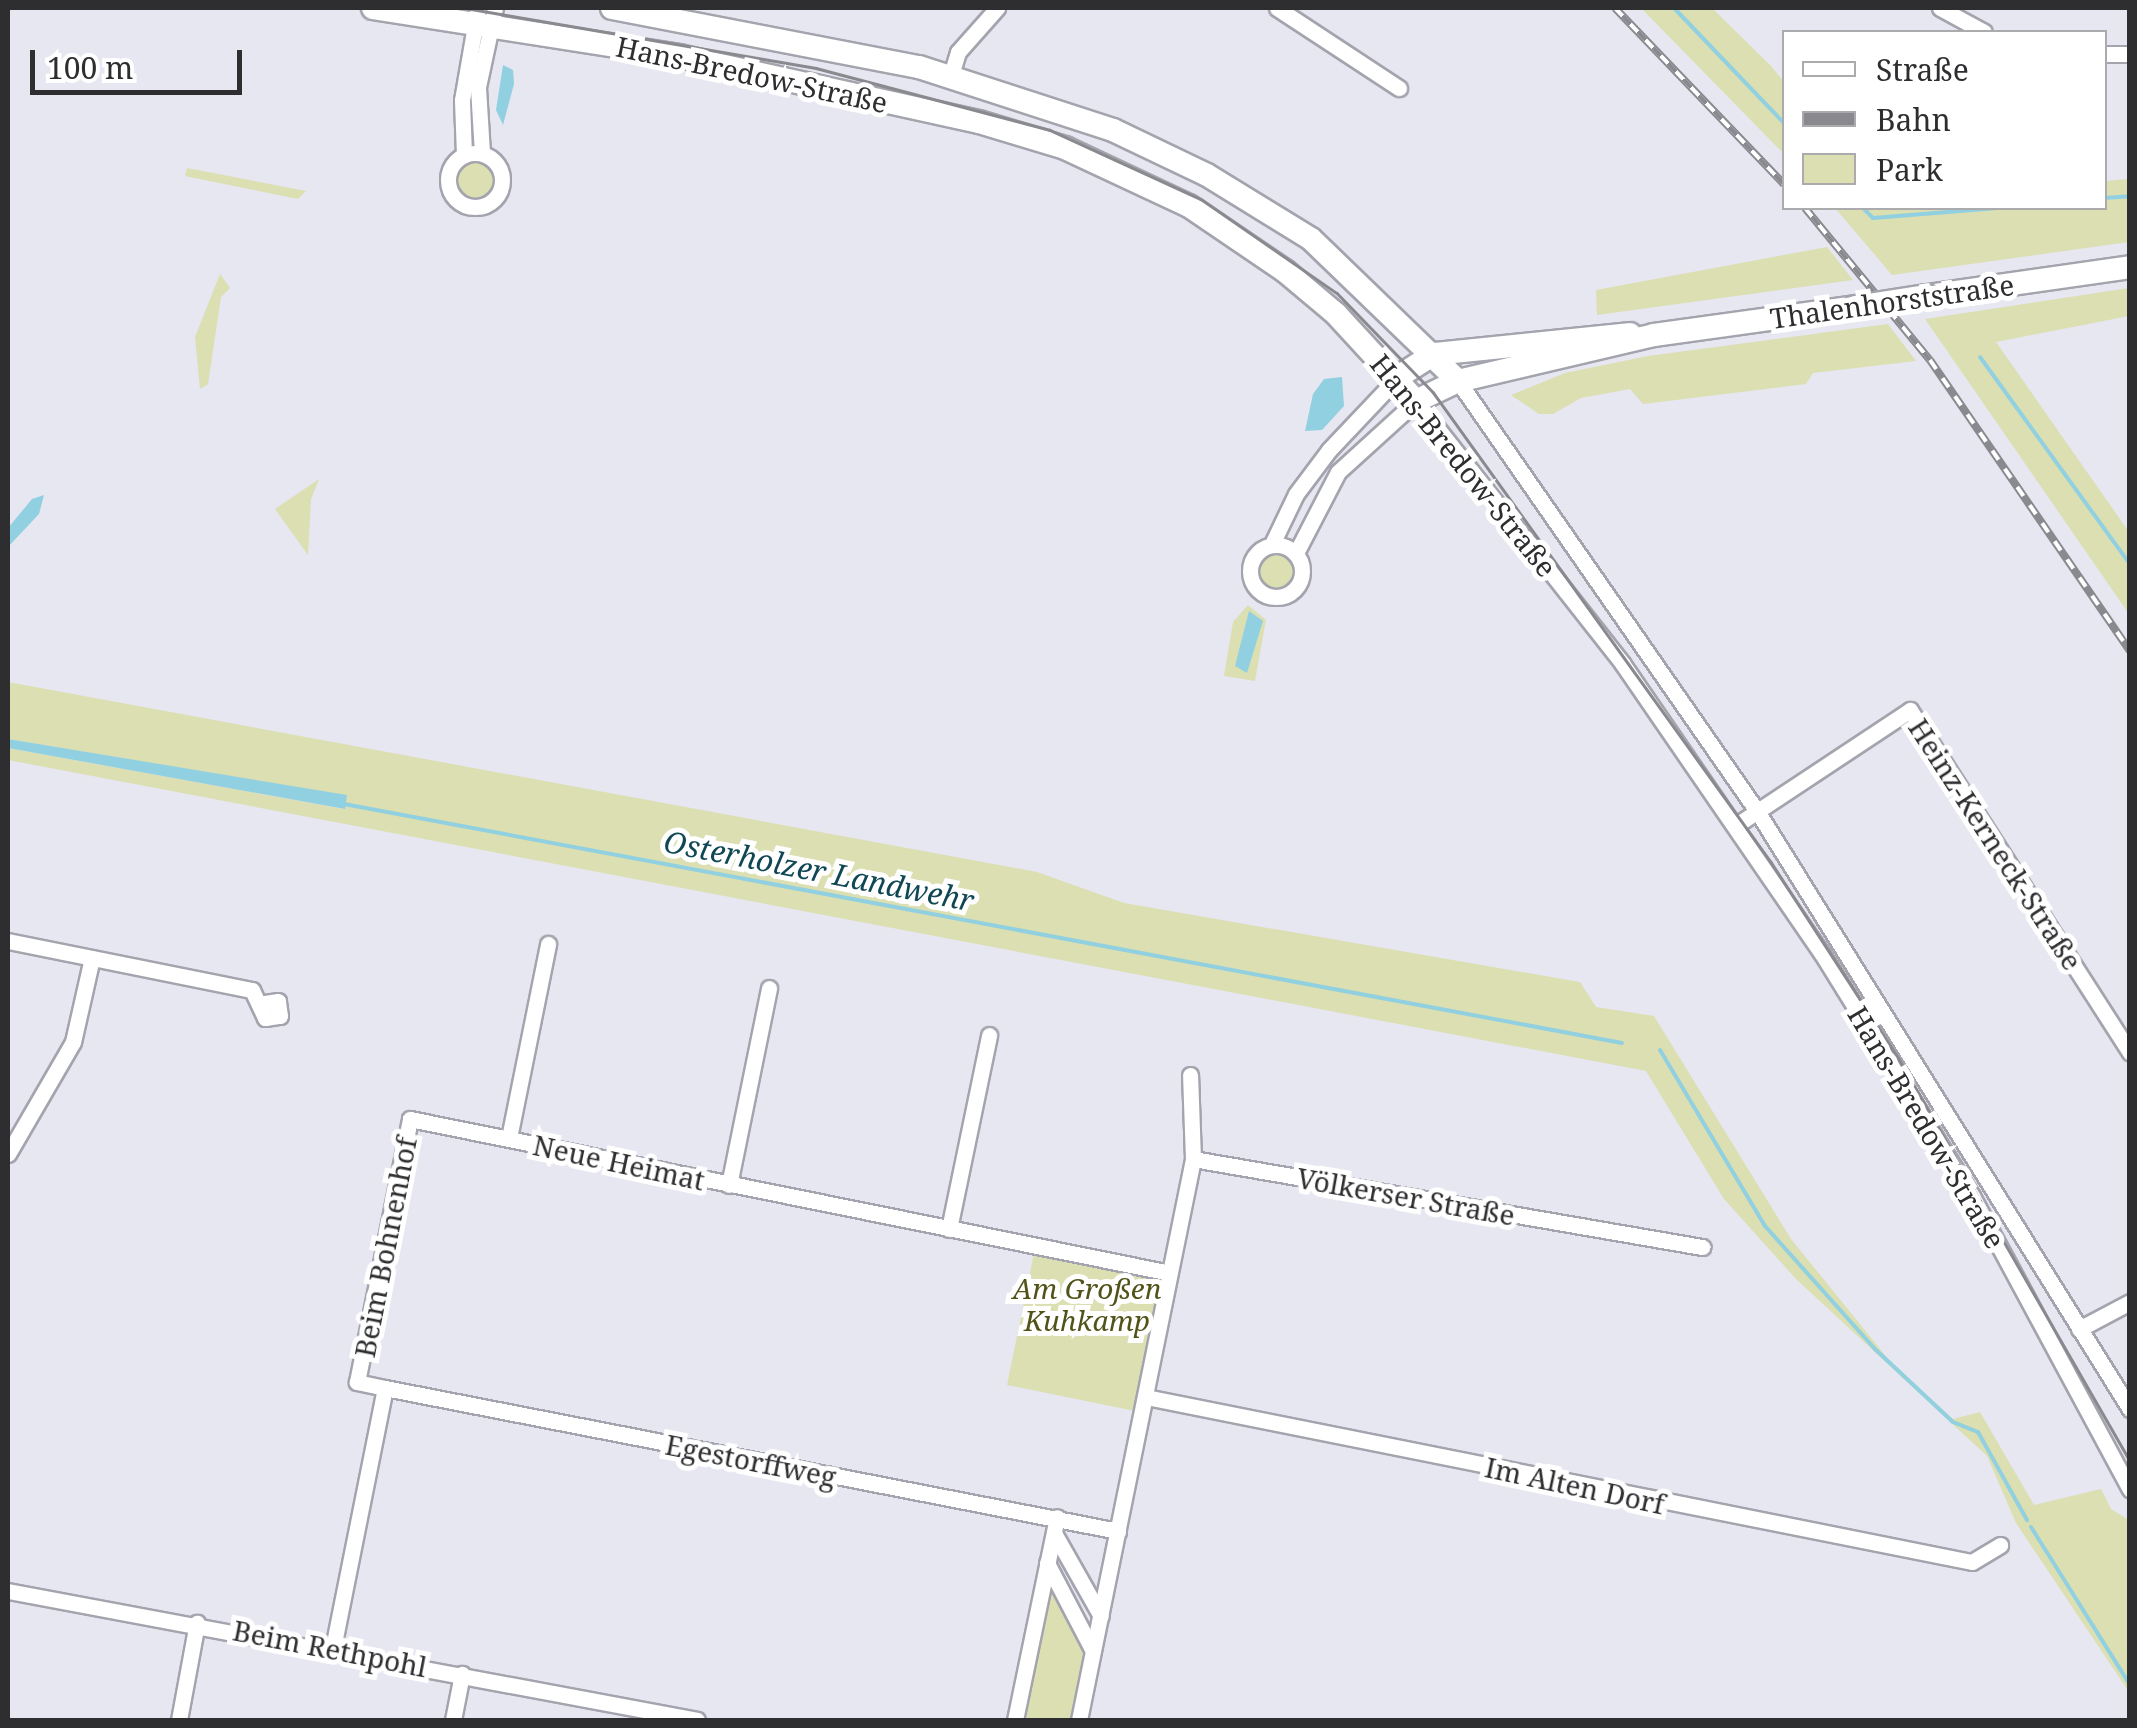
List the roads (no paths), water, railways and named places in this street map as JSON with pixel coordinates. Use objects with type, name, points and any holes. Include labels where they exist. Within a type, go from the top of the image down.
[{"type":"main road","name":"Hans-Bredow-Straße","points":[[373,8],[485,16],[732,67],[1065,148],[1189,206],[1284,271],[1398,377],[1416,401]]},
{"type":"main road","name":"Hans-Bredow-Straße","points":[[612,8],[951,75],[1113,130],[1207,175],[1312,239],[1458,381]]},
{"type":"main road","name":"Thalenhorststraße","points":[[1416,401],[1458,381],[1654,334],[2130,267]]},
{"type":"main road","name":"Thalenhorststraße","points":[[1434,354],[1611,333],[1654,334]]},
{"type":"main road","points":[[1398,377],[1434,354]]},
{"type":"street","points":[[951,75],[958,52],[998,8]]},
{"type":"street","points":[[1277,8],[1399,88]]},
{"type":"street","points":[[1940,8],[1980,30]]},
{"type":"street","points":[[482,153],[477,106],[485,16]]},
{"type":"street","points":[[464,154],[462,100],[485,16]]},
{"type":"street","points":[[482,153],[499,165],[502,186],[492,202],[478,207],[461,203],[448,183],[451,166],[464,154],[482,153]]},
{"type":"street","points":[[1398,377],[1318,465],[1272,544],[1255,554],[1249,573],[1267,596],[1282,596],[1299,583],[1296,553],[1338,472],[1416,401]]},
{"type":"street","name":"Hans-Bredow-Straße","points":[[1458,381],[1757,811],[1914,1053],[2130,1408]]},
{"type":"street","name":"Hans-Bredow-Straße","points":[[1416,401],[1572,596],[1735,826],[1972,1196],[2130,1490]]},
{"type":"street","points":[[1272,544],[1296,553]]},
{"type":"street","name":"Heinz-Kerneck-Straße","points":[[1735,826],[1910,710],[2130,1053]]},
{"type":"street","points":[[8,941],[252,990],[263,1003]]},
{"type":"street","name":"Neue Heimat","points":[[508,1138],[548,944]]},
{"type":"street","points":[[8,1154],[74,1042],[92,958]]},
{"type":"street","name":"Neue Heimat","points":[[729,1186],[768,988]]},
{"type":"street","points":[[950,1229],[989,1035]]},
{"type":"street","points":[[1079,1720],[1193,1159],[1190,1076]]},
{"type":"street","name":"Neue Heimat","points":[[410,1119],[1170,1273]]},
{"type":"street","name":"Beim Bohnenhof","points":[[334,1648],[384,1388],[358,1382],[410,1119]]},
{"type":"street","name":"Völkerser Straße","points":[[1193,1159],[1702,1247]]},
{"type":"street","points":[[2079,1329],[2130,1302]]},
{"type":"street","name":"Egestorffweg","points":[[384,1388],[1056,1525],[1118,1531]]},
{"type":"street","name":"Im Alten Dorf","points":[[1146,1397],[1972,1562],[2000,1545]]},
{"type":"street","points":[[1015,1720],[1056,1525]]},
{"type":"street","points":[[1056,1525],[1101,1616]]},
{"type":"street","points":[[1048,1564],[1093,1651]]},
{"type":"street","name":"Beim Rethpohl","points":[[8,1591],[334,1648],[697,1720]]},
{"type":"street","name":"Beim Rethpohl","points":[[178,1720],[197,1623]]},
{"type":"street","name":"Beim Rethpohl","points":[[453,1720],[462,1674]]},
{"type":"water","points":[[503,65],[513,70],[514,84],[503,125],[496,110]]},
{"type":"water","points":[[1342,377],[1344,406],[1322,430],[1305,431],[1313,394],[1324,379]]},
{"type":"water","points":[[44,495],[39,514],[8,547],[8,528],[32,499]]},
{"type":"water","points":[[1249,611],[1263,621],[1247,673],[1235,666]]},
{"type":"water","points":[[8,739],[347,795],[345,809],[8,748]]},
{"type":"waterway","points":[[1674,8],[1782,121]]},
{"type":"waterway","points":[[2107,198],[2130,196]]},
{"type":"waterway","points":[[1865,210],[1873,218],[1973,210]]},
{"type":"waterway","points":[[1980,357],[2130,564]]},
{"type":"waterway","name":"Osterholzer Landwehr","points":[[344,804],[1622,1043]]},
{"type":"waterway","name":"Osterholzer Landwehr","points":[[1660,1050],[1765,1226],[1876,1350],[1953,1422],[1978,1432],[2027,1520]]},
{"type":"waterway","name":"Osterholzer Landwehr","points":[[2031,1527],[2130,1685]]},
{"type":"tram line","points":[[465,8],[816,68],[1050,130],[1201,199],[1337,293],[1433,392],[1771,862],[1899,1059],[2130,1460]]},
{"type":"railway","points":[[1615,8],[1782,182]]},
{"type":"railway","points":[[1807,210],[1930,360],[2130,651]]},
{"type":"park label","name":"Am Großen Kuhkamp","points":[[1087,1304]]}]
